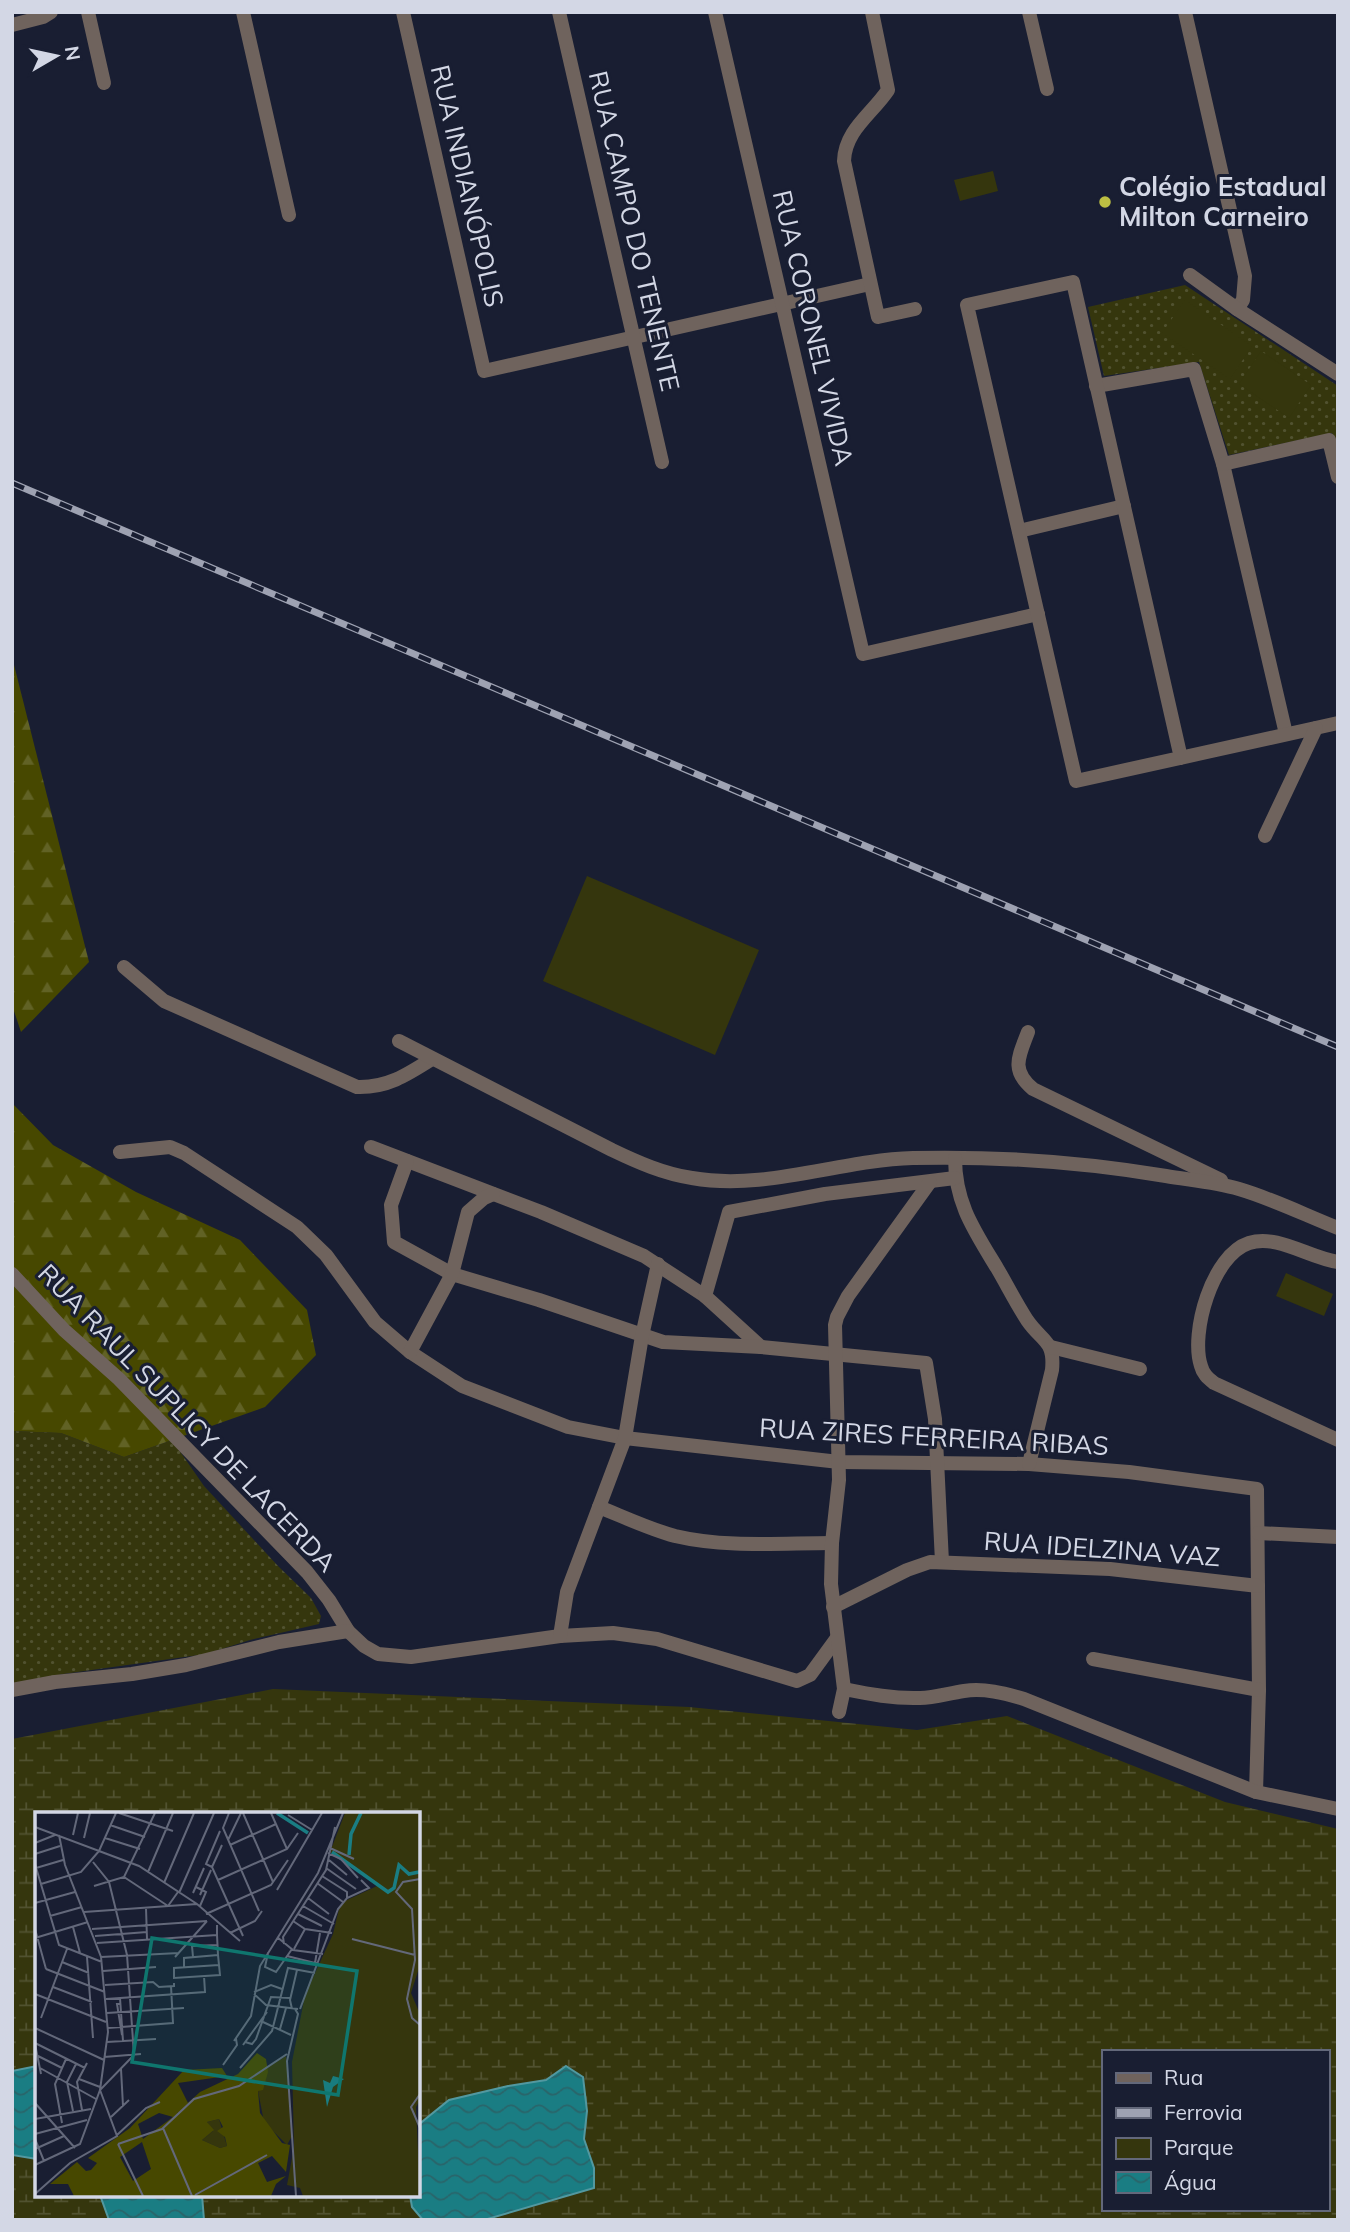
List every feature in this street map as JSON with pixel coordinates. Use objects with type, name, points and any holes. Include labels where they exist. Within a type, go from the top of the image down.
[{"type":"street","points":[[12,25],[43,17],[51,12]]},
{"type":"street","points":[[88,12],[104,83]]},
{"type":"street","points":[[243,12],[289,215]]},
{"type":"street","name":"RUA INDIANÓPOLIS","points":[[403,12],[484,371],[634,338]]},
{"type":"street","name":"RUA CAMPO DO TENENTE","points":[[559,12],[662,462]]},
{"type":"street","name":"RUA CORONEL VIVIDA","points":[[715,12],[863,654],[1038,614]]},
{"type":"street","points":[[872,12],[888,90],[856,128],[846,146],[844,161],[877,317],[915,309]]},
{"type":"street","points":[[1029,12],[1046,89]]},
{"type":"street","points":[[1185,12],[1245,276],[1242,300],[1237,309]]},
{"type":"street","points":[[1190,275],[1237,309],[1338,374]]},
{"type":"street","points":[[1181,758],[1073,282],[968,305],[1076,781],[1181,758],[1286,734],[1338,723]]},
{"type":"street","points":[[634,338],[870,284]]},
{"type":"street","points":[[1096,386],[1194,369],[1223,464],[1286,734]]},
{"type":"street","points":[[1223,464],[1329,440],[1338,477]]},
{"type":"street","points":[[1019,531],[1124,506]]},
{"type":"street","points":[[1265,836],[1316,728]]},
{"type":"street","points":[[124,967],[164,1001],[357,1087],[375,1088],[386,1084],[432,1059]]},
{"type":"street","points":[[1028,1032],[1018,1058],[1018,1066],[1020,1075],[1033,1089],[1238,1188],[1338,1228]]},
{"type":"street","points":[[400,1041],[612,1150],[658,1169],[693,1179],[774,1179],[884,1160],[955,1158],[1083,1164],[1238,1188]]},
{"type":"street","name":"RUA ZIRES FERREIRA RIBAS","points":[[120,1152],[170,1147],[184,1153],[284,1216],[326,1255],[375,1322],[410,1352],[462,1386],[568,1427],[625,1438],[839,1462],[1030,1464],[1129,1472],[1257,1489],[1258,1533]]},
{"type":"street","points":[[371,1147],[632,1250],[705,1296],[761,1347]]},
{"type":"street","points":[[955,1158],[955,1178],[963,1209],[1027,1320],[1051,1347],[1054,1357],[1030,1464]]},
{"type":"street","points":[[407,1161],[391,1205],[394,1242],[452,1274],[539,1300],[642,1336],[676,1343],[761,1347],[926,1363],[935,1419],[942,1562]]},
{"type":"street","points":[[705,1296],[729,1212],[825,1194],[955,1178]]},
{"type":"street","points":[[839,1712],[844,1689],[831,1584],[839,1462],[835,1325],[842,1307],[930,1182]]},
{"type":"street","points":[[410,1352],[452,1274],[468,1212],[484,1198],[494,1194]]},
{"type":"street","points":[[1338,1262],[1261,1241],[1235,1250],[1223,1262],[1208,1293],[1199,1358],[1205,1376],[1214,1383],[1338,1440]]},
{"type":"street","points":[[560,1636],[567,1592],[625,1438],[657,1264]]},
{"type":"street","name":"RUA RAUL SUPLICY DE LACERDA","points":[[12,1274],[64,1330],[119,1379],[307,1572],[348,1631]]},
{"type":"street","points":[[1051,1347],[1140,1369]]},
{"type":"street","points":[[599,1507],[643,1525],[697,1540],[719,1543],[832,1543]]},
{"type":"street","points":[[1256,1792],[1259,1690],[1258,1533],[1338,1537]]},
{"type":"street","name":"RUA IDELZINA VAZ","points":[[833,1607],[907,1570],[930,1562],[1110,1569],[1258,1586]]},
{"type":"street","points":[[12,1690],[186,1665],[279,1642],[348,1631],[364,1646],[379,1654],[411,1657],[560,1636],[613,1633],[657,1639],[797,1681],[810,1675],[837,1638]]},
{"type":"street","points":[[1093,1659],[1259,1690]]},
{"type":"street","points":[[844,1689],[905,1699],[939,1697],[964,1691],[1003,1693],[1037,1704],[1256,1792],[1338,1809]]},
{"type":"green space","points":[[993,171],[998,191],[960,201],[954,180]]},
{"type":"green space","points":[[1185,285],[1338,386],[1338,454],[1332,433],[1229,455],[1199,362],[1104,376],[1088,307]]},
{"type":"green space","points":[[1185,300],[1252,346],[1230,379],[1162,333]]},
{"type":"green space","points":[[1261,351],[1311,385],[1289,418],[1239,384]]},
{"type":"green space","points":[[12,657],[89,962],[21,1032],[12,1005]]},
{"type":"green space","points":[[587,876],[759,950],[715,1055],[543,981]]},
{"type":"green space","points":[[12,1103],[53,1145],[136,1192],[240,1240],[307,1310],[316,1355],[265,1407],[124,1457],[61,1433],[12,1431]]},
{"type":"green space","points":[[1286,1273],[1333,1294],[1324,1316],[1276,1296]]},
{"type":"green space","points":[[12,1431],[61,1433],[124,1457],[172,1440],[204,1486],[311,1598],[321,1616],[319,1624],[250,1640],[206,1654],[63,1674],[12,1685]]},
{"type":"green space","points":[[273,1689],[689,1707],[917,1730],[1007,1716],[1225,1802],[1338,1829],[1338,2220],[12,2220],[12,1739]]},
{"type":"water","points":[[35,2066],[35,2159],[12,2155],[12,2071]]},
{"type":"water","points":[[566,2066],[583,2077],[587,2111],[584,2139],[594,2168],[594,2188],[484,2220],[423,2220],[412,2207],[410,2197],[420,2197],[420,2123],[449,2100],[546,2080]]},
{"type":"water","points":[[101,2197],[202,2197],[204,2220],[109,2220]]},
{"type":"railway","points":[[12,483],[1338,1047]]},
{"type":"place","name":"Colégio Estadual Milton Carneiro","points":[[1105,202]]}]
